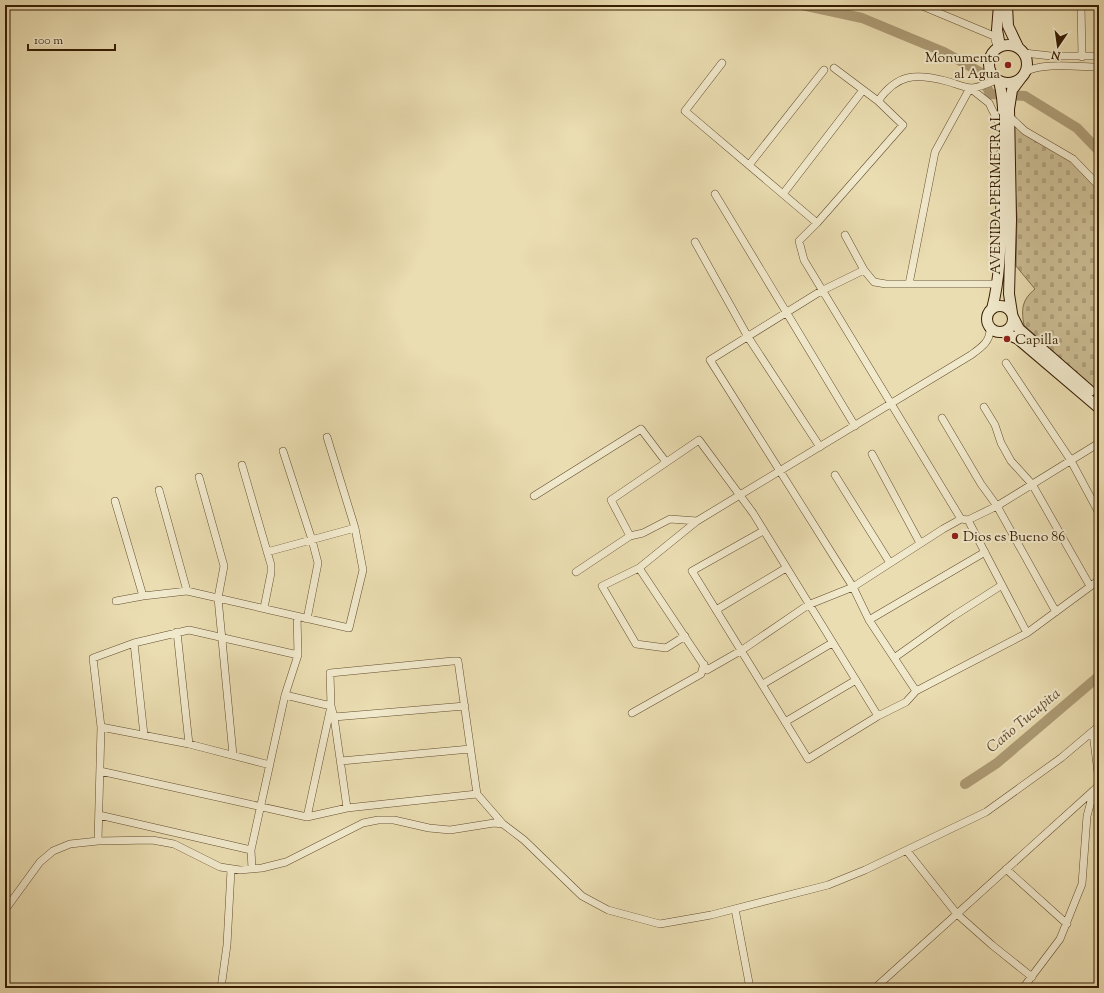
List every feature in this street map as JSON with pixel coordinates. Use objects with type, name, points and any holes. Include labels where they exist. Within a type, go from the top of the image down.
[{"type":"street","points":[[920,5],[994,36],[999,47]]},
{"type":"street","points":[[999,5],[997,30],[999,47]]},
{"type":"street","points":[[970,88],[980,86],[1001,90],[1015,84],[1023,75],[1027,62],[1008,26],[1007,5]]},
{"type":"street","points":[[1081,5],[1082,56]]},
{"type":"street","points":[[1001,90],[988,65],[990,55],[999,47],[1009,45],[1021,50],[1082,56],[1099,56]]},
{"type":"street","points":[[722,63],[685,111],[817,223]]},
{"type":"street","points":[[1001,90],[1032,68],[1099,67]]},
{"type":"street","points":[[834,68],[878,101],[903,125],[817,223],[799,240],[804,260],[821,292],[984,552],[1027,633]]},
{"type":"street","points":[[749,165],[824,70]]},
{"type":"street","points":[[878,101],[886,90],[894,83],[911,76],[934,78],[970,88],[988,103],[1003,132]]},
{"type":"street","points":[[909,284],[935,152],[970,88]]},
{"type":"street","points":[[783,194],[863,90]]},
{"type":"street","name":"AVENIDA PERIMETRAL","points":[[1001,90],[1010,117],[1011,220],[1009,294],[1012,315],[1019,329],[1099,399]]},
{"type":"street","name":"AVENIDA PERIMETRAL","points":[[992,309],[998,284],[1003,132],[1001,90]]},
{"type":"street","points":[[1010,117],[1024,131],[1073,159],[1099,186]]},
{"type":"street","points":[[715,194],[786,314],[855,426]]},
{"type":"street","points":[[845,235],[859,258],[864,270],[874,282],[886,284],[998,284]]},
{"type":"street","points":[[695,242],[748,336],[820,447]]},
{"type":"street","points":[[864,270],[821,292],[710,360],[853,587],[869,620],[916,691]]},
{"type":"street","points":[[685,636],[666,648],[636,644],[602,586],[640,568],[697,521],[780,472],[981,348],[991,336],[988,319],[992,309],[1000,306],[1004,307],[1012,315],[1010,327],[1003,332]]},
{"type":"street","points":[[990,327],[1018,339],[1099,408]]},
{"type":"street","points":[[1006,363],[1070,459],[1099,513]]},
{"type":"street","points":[[984,408],[995,425],[1001,443],[1011,461],[1032,484],[1090,586]]},
{"type":"street","points":[[942,418],[981,484],[997,506],[1056,612]]},
{"type":"street","points":[[534,496],[641,429],[666,462]]},
{"type":"street","points":[[116,601],[187,591],[349,628],[364,570],[355,528],[327,437]]},
{"type":"street","points":[[630,536],[611,500],[699,440],[740,496],[763,531],[878,716]]},
{"type":"street","points":[[640,568],[707,670],[742,650],[808,605],[853,587],[920,543],[964,519],[997,506],[1099,442]]},
{"type":"street","points":[[282,451],[312,540],[318,563],[307,618]]},
{"type":"street","points":[[872,454],[920,543]]},
{"type":"street","points":[[242,465],[267,552],[271,573],[264,608]]},
{"type":"street","points":[[835,476],[890,563]]},
{"type":"street","points":[[200,477],[224,566],[218,598],[234,755]]},
{"type":"street","points":[[159,490],[187,591]]},
{"type":"street","points":[[115,501],[143,596]]},
{"type":"street","points":[[576,572],[630,536],[643,533],[670,519],[697,521]]},
{"type":"street","points":[[267,552],[355,528]]},
{"type":"street","points":[[763,531],[692,572],[742,650],[808,759],[878,716],[906,702],[916,691],[1027,633],[1099,580]]},
{"type":"street","points":[[869,620],[984,552]]},
{"type":"street","points":[[716,610],[786,568]]},
{"type":"street","points":[[894,658],[952,617],[1002,585]]},
{"type":"street","points":[[252,869],[251,850],[262,807],[285,695],[298,655],[297,616]]},
{"type":"street","points":[[98,841],[101,727],[93,658],[134,643],[189,630],[298,655]]},
{"type":"street","points":[[177,632],[189,744]]},
{"type":"street","points":[[134,643],[144,735]]},
{"type":"street","points":[[763,684],[832,643]]},
{"type":"street","points":[[347,808],[341,761],[331,706],[330,673],[425,662],[458,661],[477,794],[503,824],[524,840],[582,896],[608,910],[660,924],[735,909],[828,885],[865,870],[986,812],[1061,758],[1093,733],[1099,726]]},
{"type":"street","points":[[632,714],[701,674],[704,664]]},
{"type":"street","points":[[785,722],[856,680]]},
{"type":"street","points":[[285,695],[331,706]]},
{"type":"street","points":[[307,817],[331,706]]},
{"type":"street","points":[[334,717],[465,706]]},
{"type":"street","points":[[101,727],[189,744],[270,765]]},
{"type":"street","points":[[1093,733],[1099,781]]},
{"type":"street","points":[[341,761],[470,749]]},
{"type":"street","points":[[100,771],[307,817],[347,808],[477,794]]},
{"type":"street","points":[[875,988],[1096,787]]},
{"type":"street","points":[[1025,987],[1060,939],[1082,884],[1087,816],[1096,787]]},
{"type":"street","points":[[99,815],[251,850]]},
{"type":"street","points":[[5,910],[40,862],[53,851],[70,844],[98,841],[152,840],[174,844],[207,862],[231,870],[252,869],[286,862],[363,823],[378,820],[394,820],[429,828],[450,830],[494,823],[503,824]]},
{"type":"street","points":[[907,851],[957,914],[992,945],[1032,977]]},
{"type":"street","points":[[1006,869],[1067,924]]},
{"type":"street","points":[[221,988],[226,945],[231,870]]},
{"type":"street","points":[[735,909],[750,988]]},
{"type":"green space","points":[[1010,117],[1073,159],[1099,186],[1099,393],[1024,325],[1023,309],[1025,301],[1035,289],[1016,266],[1017,217]]},
{"type":"waterway","name":"Caño Tucupita","points":[[802,5],[862,18],[944,52],[980,72],[990,94],[1025,96],[1077,128],[1099,151]]},
{"type":"waterway","name":"Caño Tucupita","points":[[965,784],[997,763],[1099,676]]},
{"type":"place","name":"Monumento al Agua","points":[[1008,65]]},
{"type":"place","name":"Capilla","points":[[1007,339]]},
{"type":"place","name":"Dios es Bueno 86","points":[[955,536]]}]
